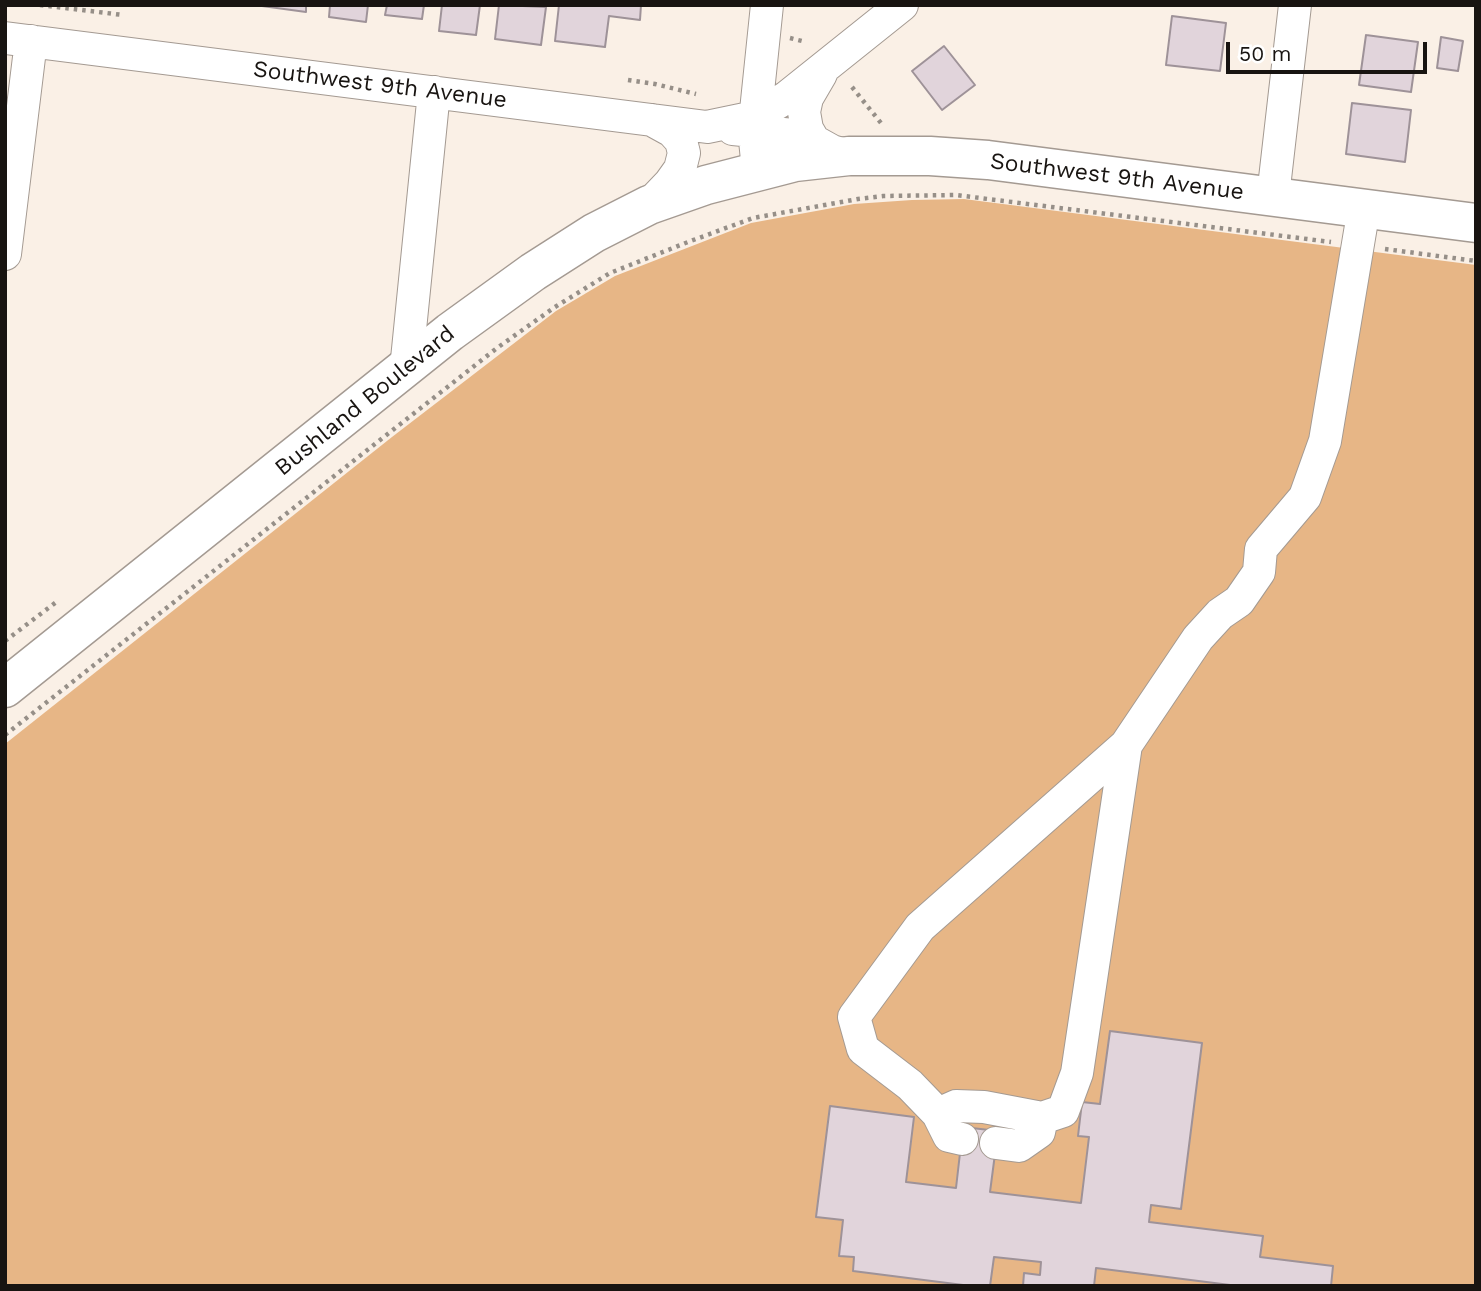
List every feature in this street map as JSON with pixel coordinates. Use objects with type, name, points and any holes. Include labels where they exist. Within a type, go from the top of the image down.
[{"type":"main road","name":"Southwest 9th Avenue","points":[[758,170],[795,162],[849,156],[930,156],[988,160],[1476,223]]},
{"type":"main road","name":"Bushland Boulevard","points":[[5,688],[450,332],[533,272],[594,233],[649,205],[758,170]]},
{"type":"street","points":[[758,170],[754,124],[766,5]]},
{"type":"street","points":[[754,124],[902,5]]},
{"type":"street","points":[[1273,196],[1295,5]]},
{"type":"street","points":[[5,254],[18,40]]},
{"type":"street","name":"Southwest 9th Avenue","points":[[18,40],[707,127],[754,124]]},
{"type":"street","points":[[814,141],[807,129],[804,112],[807,98],[828,64]]},
{"type":"street","points":[[406,369],[435,92]]},
{"type":"street","points":[[649,205],[680,169],[684,153],[681,141],[672,131],[650,119]]},
{"type":"street","points":[[754,124],[814,141],[832,151],[849,156]]},
{"type":"street","points":[[962,1139],[949,1136],[938,1115],[909,1084],[863,1049],[854,1017],[920,927],[1126,745],[1198,638],[1220,614],[1239,601],[1259,572],[1261,550],[1305,497],[1325,441],[1364,208]]},
{"type":"street","points":[[938,1115],[956,1106],[984,1107],[1042,1118],[1063,1111],[1077,1073],[1126,745]]},
{"type":"street","points":[[996,1143],[1019,1146],[1039,1132],[1042,1118]]},
{"type":"path","points":[[40,5],[123,15]]},
{"type":"path","points":[[628,80],[701,96]]},
{"type":"path","points":[[5,735],[472,367],[555,307],[610,273],[753,218],[883,196],[956,195],[1476,261]]},
{"type":"shaded area","points":[[964,199],[1476,265],[1476,1286],[5,1286],[5,744],[392,437],[556,311],[615,276],[751,223],[854,204]]},
{"type":"building","points":[[306,5],[306,12],[262,6]]},
{"type":"building","points":[[330,5],[368,5],[366,22],[329,17]]},
{"type":"building","points":[[387,5],[424,5],[422,19],[385,15]]},
{"type":"building","points":[[442,5],[480,5],[476,35],[439,31]]},
{"type":"building","points":[[499,5],[546,7],[541,45],[495,39]]},
{"type":"building","points":[[559,5],[641,5],[640,20],[609,16],[605,47],[555,41]]},
{"type":"building","points":[[1172,16],[1226,23],[1220,71],[1166,65]]},
{"type":"building","points":[[1366,35],[1418,42],[1411,92],[1359,85]]},
{"type":"building","points":[[1441,37],[1463,41],[1458,71],[1437,68]]},
{"type":"building","points":[[944,46],[975,85],[942,110],[912,71]]},
{"type":"building","points":[[1352,103],[1411,110],[1405,162],[1346,154]]},
{"type":"building","points":[[1110,1031],[1202,1043],[1181,1209],[1151,1205],[1149,1222],[1263,1236],[1260,1257],[1333,1266],[1331,1286],[1238,1286],[1096,1268],[1094,1286],[1023,1286],[1024,1273],[1040,1275],[1041,1262],[994,1257],[990,1286],[971,1286],[853,1271],[854,1257],[839,1256],[843,1220],[816,1217],[830,1106],[914,1117],[906,1182],[956,1188],[963,1127],[998,1131],[990,1192],[1081,1203],[1089,1137],[1078,1136],[1082,1102],[1100,1104]]}]
